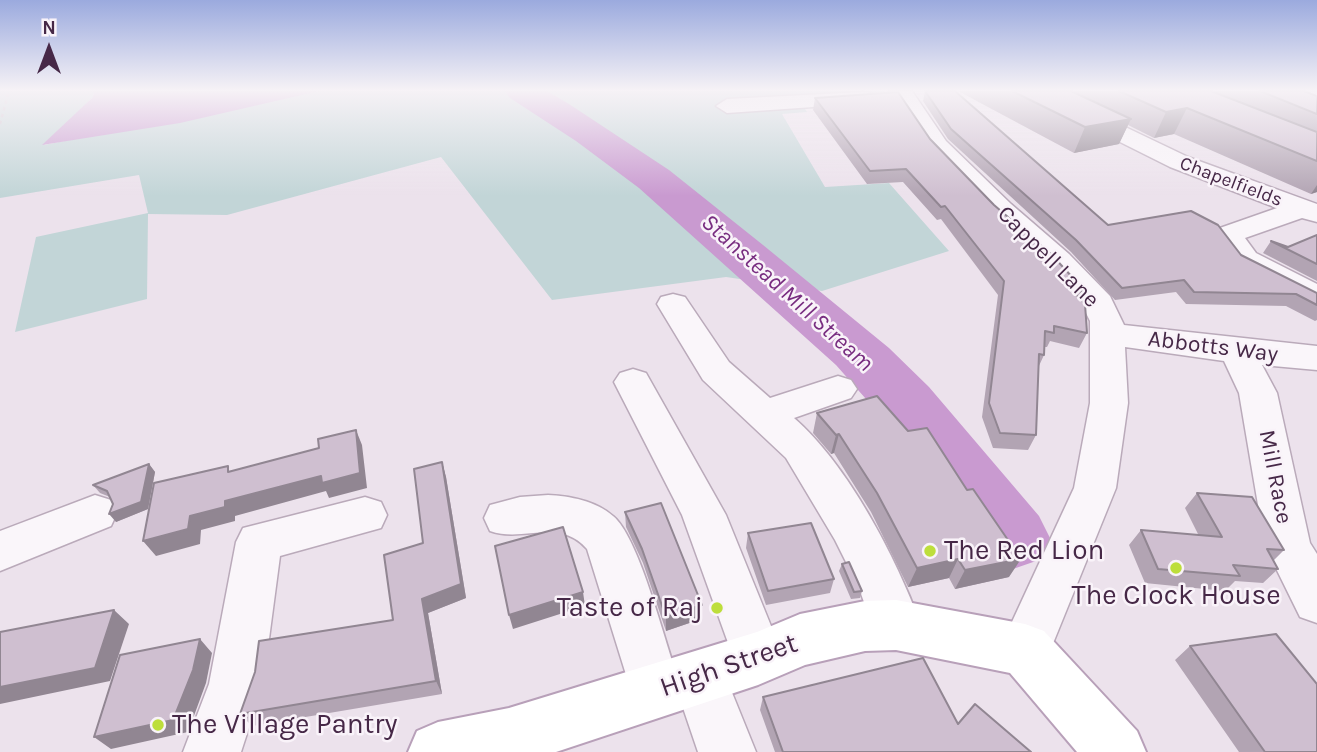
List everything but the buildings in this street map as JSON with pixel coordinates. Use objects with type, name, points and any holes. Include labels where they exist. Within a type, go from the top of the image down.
[{"type":"main road","name":"High Street","points":[[438,752],[509,745],[677,684],[758,658],[800,640],[835,632],[896,625],[1025,650]]},
{"type":"main road","points":[[1025,650],[1116,752]]},
{"type":"street","name":"Cappell Lane","points":[[925,126],[946,155],[1058,260],[1098,303],[1110,334],[1109,403],[1095,488],[1025,650]]},
{"type":"street","name":"Chapelfields","points":[[1105,126],[1179,162],[1309,212]]},
{"type":"street","points":[[1309,212],[1227,235],[1245,259],[1317,297]]},
{"type":"street","points":[[673,304],[716,370],[800,447],[851,527],[882,585],[896,625]]},
{"type":"street","name":"Abbotts Way","points":[[1110,334],[1237,351],[1317,358]]},
{"type":"street","name":"Mill Race","points":[[1237,351],[1258,393],[1288,546],[1317,601]]},
{"type":"street","points":[[633,382],[704,515],[758,658]]},
{"type":"street","points":[[763,414],[838,389]]},
{"type":"street","points":[[506,517],[532,512],[559,513],[582,517],[597,527],[607,540],[677,684],[727,752]]},
{"type":"street","points":[[0,551],[95,513]]},
{"type":"street","points":[[212,752],[236,684],[259,542],[365,515]]},
{"type":"shaded area","points":[[0,126],[63,126],[44,145],[140,126],[789,126],[825,187],[889,183],[949,251],[822,291],[726,277],[552,300],[441,157],[227,215],[148,214],[147,299],[15,332],[36,237],[148,213],[139,175],[0,198]]},
{"type":"shaded area","points":[[62,126],[161,126],[42,145]]},
{"type":"waterway","name":"Stanstead Mill Stream","points":[[579,126],[654,179],[716,229],[857,352],[888,382],[925,425],[1013,538]]},
{"type":"place","name":"The Red Lion","points":[[930,551]]},
{"type":"place","name":"The Clock House","points":[[1176,568]]},
{"type":"place","name":"Taste of Raj","points":[[717,608]]},
{"type":"place","name":"The Village Pantry","points":[[158,725]]}]
